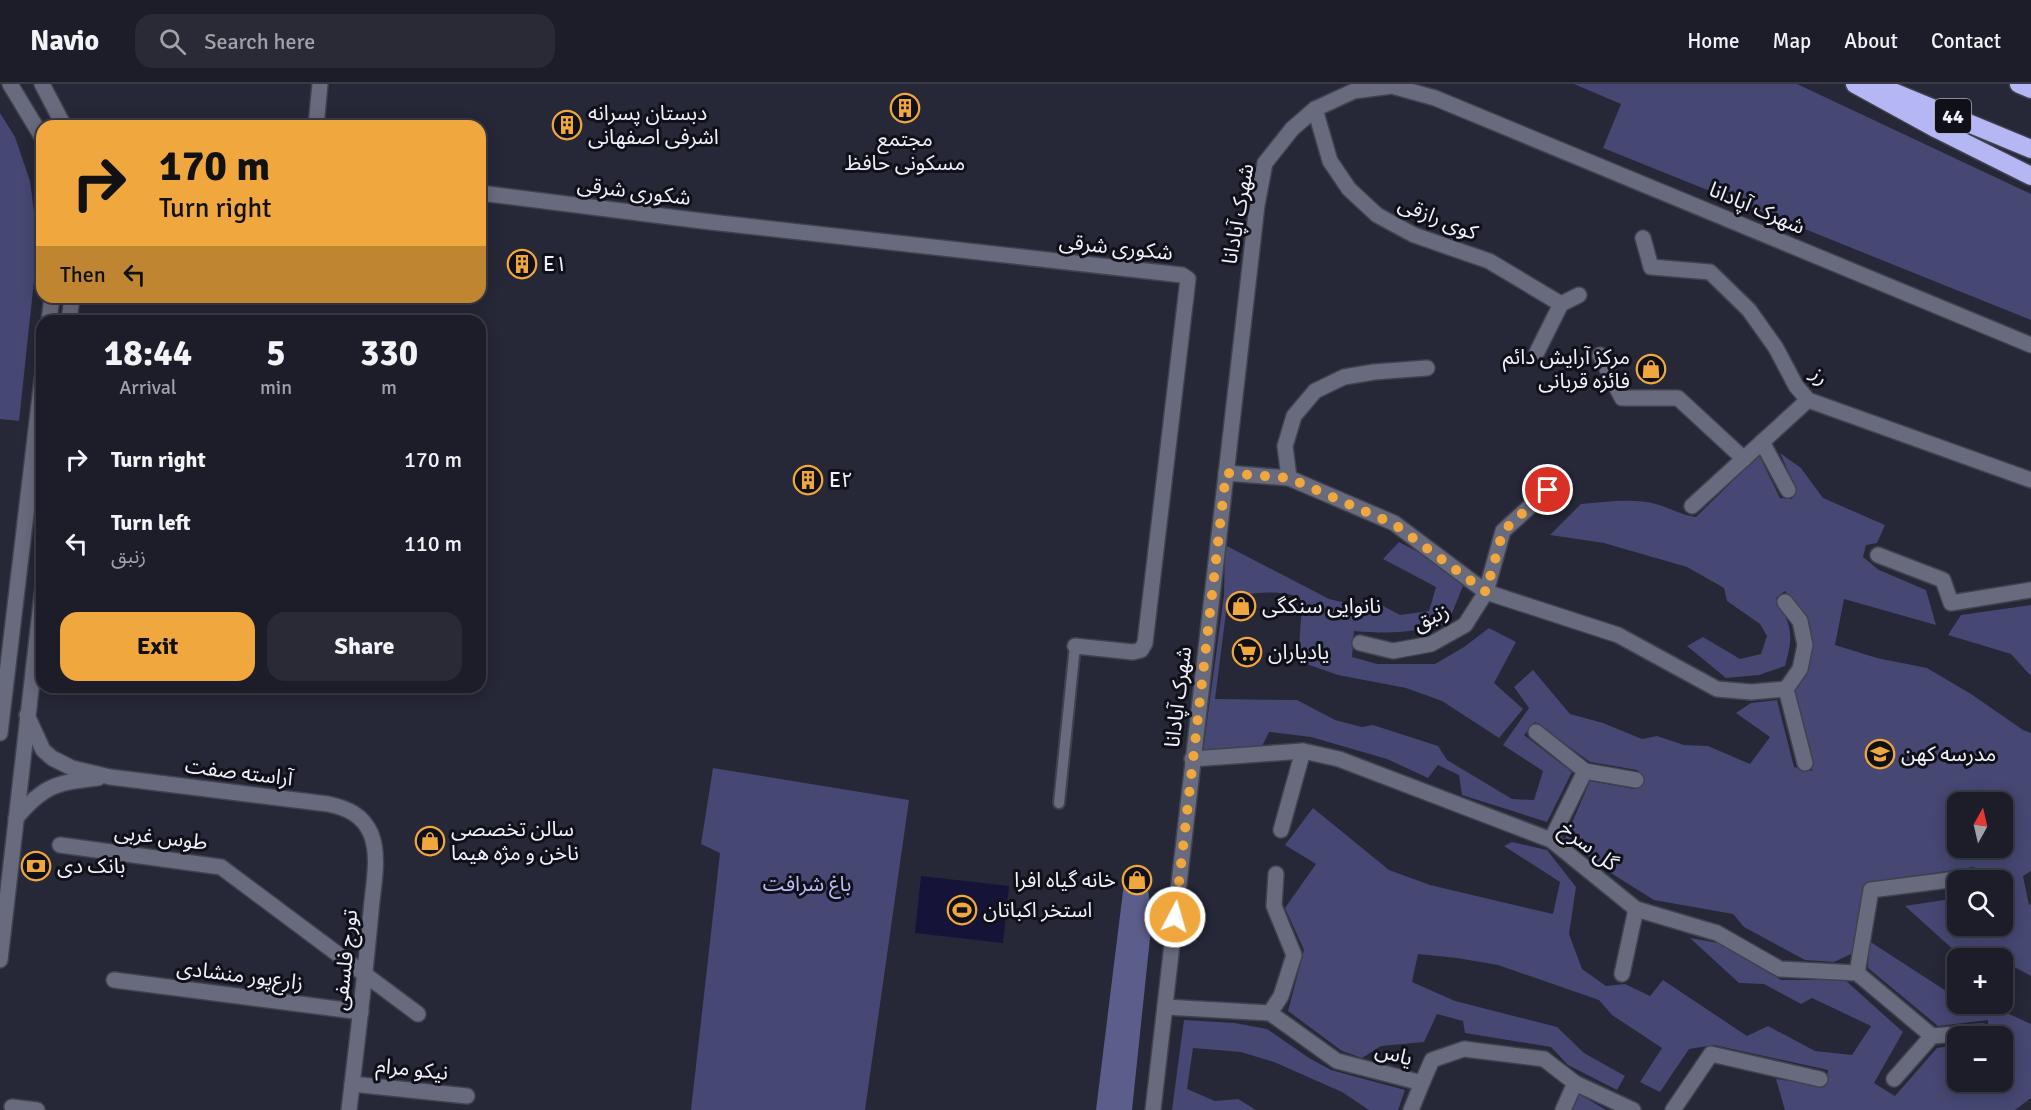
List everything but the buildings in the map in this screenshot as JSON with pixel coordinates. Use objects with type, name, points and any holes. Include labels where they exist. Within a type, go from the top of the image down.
[{"type":"highway","points":[[1856,84],[1936,129],[2031,176]]},
{"type":"highway","name":"44","points":[[1874,84],[2031,148]]},
{"type":"highway","points":[[2019,84],[2031,89]]},
{"type":"street","points":[[10,84],[36,127]]},
{"type":"street","points":[[42,84],[61,120]]},
{"type":"street","points":[[317,120],[320,84]]},
{"type":"street","name":"شهرک آپادانا","points":[[1153,1110],[1257,205],[1264,163],[1292,129],[1315,109],[1354,91],[1392,86],[1436,98],[2031,345]]},
{"type":"street","name":"کوی رازقی","points":[[1315,109],[1330,161],[1349,189],[1377,215],[1414,236],[1489,261],[1561,304]]},
{"type":"street","name":"شکوری شرقی","points":[[486,194],[1182,275],[1188,279],[1144,643],[1141,650],[1133,652],[1076,646]]},
{"type":"street","name":"رز","points":[[1643,238],[1651,267],[1710,272],[1749,310],[1776,348],[1796,386],[1808,400],[2031,480]]},
{"type":"street","points":[[1537,352],[1561,304],[1579,295]]},
{"type":"street","points":[[1600,355],[1622,398],[1678,398],[1744,459]]},
{"type":"street","points":[[1289,478],[1285,446],[1294,416],[1315,391],[1344,377],[1427,368]]},
{"type":"street","points":[[1692,506],[1808,400]]},
{"type":"street","points":[[0,733],[36,430]]},
{"type":"street","points":[[1762,442],[1788,490]]},
{"type":"street","points":[[1226,473],[1289,478],[1394,524],[1486,592],[1618,635],[1717,689],[1751,692],[1786,689]]},
{"type":"street","name":"زنبق","points":[[1360,643],[1394,651],[1431,644],[1465,625],[1486,592],[1503,531],[1548,490]]},
{"type":"street","points":[[1878,555],[1943,580],[1951,603],[2031,590]]},
{"type":"street","points":[[1785,602],[1800,621],[1804,645],[1800,669],[1786,689],[1805,763]]},
{"type":"street","points":[[0,960],[27,715],[36,659]]},
{"type":"street","name":"آراسته صفت","points":[[27,715],[43,750],[52,758],[72,768],[110,777],[328,804],[346,808],[360,818]]},
{"type":"street","points":[[1536,732],[1585,771],[1636,780]]},
{"type":"street","points":[[1281,830],[1303,751]]},
{"type":"street","name":"گل سرخ","points":[[1192,759],[1303,751],[1339,759],[1551,840],[1636,909],[1717,933],[1780,969],[1857,973]]},
{"type":"street","points":[[1551,840],[1585,771]]},
{"type":"street","name":"آراسته صفت","points":[[16,818],[39,793],[52,787],[72,781],[110,777]]},
{"type":"street","name":"تورج فلسفی","points":[[349,1110],[366,973],[376,854],[371,834],[360,818]]},
{"type":"street","name":"طوس غربی","points":[[60,845],[221,867],[418,1014]]},
{"type":"street","points":[[1165,1007],[1270,1013],[1281,996],[1294,955],[1274,906],[1276,874]]},
{"type":"street","points":[[1932,1036],[1857,973],[1871,890],[1947,880]]},
{"type":"street","points":[[1623,974],[1636,909]]},
{"type":"street","name":"زارع‌پور منشادی","points":[[114,980],[361,1012]]},
{"type":"street","name":"یاس","points":[[1270,1013],[1337,1061],[1422,1083],[1432,1060],[1464,1049],[1544,1059],[1575,1083],[1633,1110]]},
{"type":"street","points":[[1894,1079],[1932,1036],[1947,1035]]},
{"type":"street","points":[[1673,1110],[1711,1054],[1820,1079]]},
{"type":"street","points":[[1411,1110],[1422,1083]]},
{"type":"street","points":[[1563,1110],[1575,1083]]},
{"type":"street","name":"نیکو مرام","points":[[352,1084],[467,1096]]},
{"type":"street","points":[[12,1107],[37,1110]]},
{"type":"lane","name":"شکوری شرقی","points":[[1059,803],[1076,646]]},
{"type":"green space","points":[[1574,84],[1797,84],[2031,194],[2031,320],[1603,148],[1621,104]]},
{"type":"green space","points":[[0,113],[15,137],[30,181],[36,228],[36,262],[19,421],[0,419]]},
{"type":"green space","points":[[1780,453],[1801,468],[1823,498],[1885,525],[1877,543],[1866,545],[1863,557],[1879,570],[1926,590],[1936,625],[1844,599],[1835,645],[1877,658],[1927,668],[2031,733],[2031,871],[2023,876],[2029,905],[2031,904],[2031,976],[2013,966],[2013,948],[1952,948],[1905,906],[1947,900],[1947,936],[2013,936],[2013,870],[1975,870],[1974,867],[1866,883],[1853,953],[1834,962],[1805,960],[1744,927],[1733,914],[1654,900],[1614,875],[1565,839],[1590,781],[1635,789],[1645,779],[1637,770],[1590,762],[1535,722],[1524,735],[1572,772],[1547,822],[1462,795],[1459,775],[1438,765],[1428,778],[1387,759],[1311,737],[1269,732],[1262,746],[1203,751],[1224,595],[1225,545],[1329,599],[1355,605],[1372,600],[1400,615],[1429,611],[1436,587],[1383,559],[1399,542],[1430,558],[1463,586],[1448,623],[1401,632],[1354,631],[1352,657],[1377,664],[1435,664],[1464,647],[1489,628],[1516,642],[1494,683],[1523,709],[1499,738],[1442,701],[1406,688],[1338,675],[1298,661],[1302,604],[1299,597],[1282,593],[1254,593],[1228,597],[1215,699],[1297,700],[1335,720],[1362,727],[1373,725],[1438,746],[1447,760],[1512,799],[1534,800],[1543,771],[1503,745],[1529,708],[1514,687],[1533,670],[1570,714],[1603,723],[1642,739],[1657,736],[1684,745],[1708,746],[1750,764],[1770,737],[1736,713],[1751,703],[1777,700],[1794,767],[1812,771],[1794,689],[1808,660],[1806,616],[1785,591],[1776,598],[1790,631],[1790,646],[1785,666],[1759,675],[1726,678],[1687,646],[1703,637],[1740,659],[1761,654],[1767,636],[1760,624],[1727,601],[1724,588],[1687,567],[1604,543],[1550,535],[1581,504],[1619,501],[1648,502],[1696,517],[1759,455],[1780,498],[1792,499],[1795,487]]},
{"type":"green space","points":[[2031,605],[2031,676],[2011,654],[1948,635],[1961,615]]},
{"type":"green space","name":"باغ شرافت","points":[[713,768],[909,800],[865,1110],[691,1110],[720,853],[701,844]]},
{"type":"green space","points":[[1313,808],[1389,870],[1430,885],[1553,914],[1560,882],[1504,846],[1512,842],[1547,850],[1576,887],[1569,934],[1582,969],[1606,986],[1625,984],[1650,996],[1663,980],[1747,1036],[1768,1026],[1815,1051],[1852,1055],[1871,1026],[1812,998],[1801,1004],[1764,984],[1739,983],[1690,938],[1724,944],[1781,980],[1845,980],[1903,1032],[1874,1083],[1895,1096],[1937,1048],[1947,1046],[1947,1092],[2013,1092],[2013,1026],[1988,1026],[1988,1020],[1938,1026],[1868,968],[1869,941],[1947,992],[1947,1014],[2009,1014],[2031,1024],[2031,1098],[2015,1110],[1785,1110],[1776,1079],[1826,1086],[1828,1070],[1714,1045],[1689,1049],[1660,1092],[1640,1082],[1662,1048],[1612,1015],[1599,1000],[1498,965],[1418,954],[1412,982],[1455,1001],[1557,1027],[1584,1053],[1625,1076],[1617,1090],[1568,1065],[1551,1047],[1465,1033],[1463,1021],[1437,1014],[1424,1042],[1381,1046],[1362,1058],[1342,1051],[1288,1011],[1304,950],[1285,908],[1316,864],[1285,845]]},
{"type":"green space","points":[[1184,1020],[1235,1023],[1267,1029],[1331,1070],[1405,1090],[1398,1110],[1369,1110],[1342,1092],[1274,1062],[1241,1052],[1193,1048],[1187,1089],[1215,1101],[1238,1099],[1256,1110],[1172,1110]]},
{"type":"green space","points":[[1579,1094],[1606,1110],[1572,1110]]},
{"type":"shaded area","points":[[1125,875],[1147,882],[1152,919],[1132,1110],[1096,1110]]},
{"type":"shaded area","name":"استخر اکباتان","points":[[921,876],[1009,886],[1003,943],[915,933]]},
{"type":"place","name":"مجتمع مسکونی حافظ","points":[[905,108]]},
{"type":"place","name":"دبستان پسرانه اشرفی اصفهانی","points":[[567,125]]},
{"type":"place","name":"E۱","points":[[522,264]]},
{"type":"place","name":"مرکز آرایش دائم فائزه قربانی","points":[[1651,369]]},
{"type":"place","name":"E۲","points":[[808,480]]},
{"type":"place","name":"نانوایی سنکگی","points":[[1241,606]]},
{"type":"place","name":"یادیاران","points":[[1247,652]]},
{"type":"place","name":"مدرسه کهن","points":[[1880,754]]},
{"type":"place","name":"سالن تخصصی ناخن و مژه هیما","points":[[430,841]]},
{"type":"place","name":"بانک دی","points":[[36,866]]},
{"type":"place","name":"خانه گیاه افرا","points":[[1137,880]]},
{"type":"place","name":"استخر اکباتان","points":[[962,910]]},
{"type":"route","points":[[1175,917],[1226,473],[1289,478],[1394,524],[1486,592],[1503,531],[1548,490]]}]
